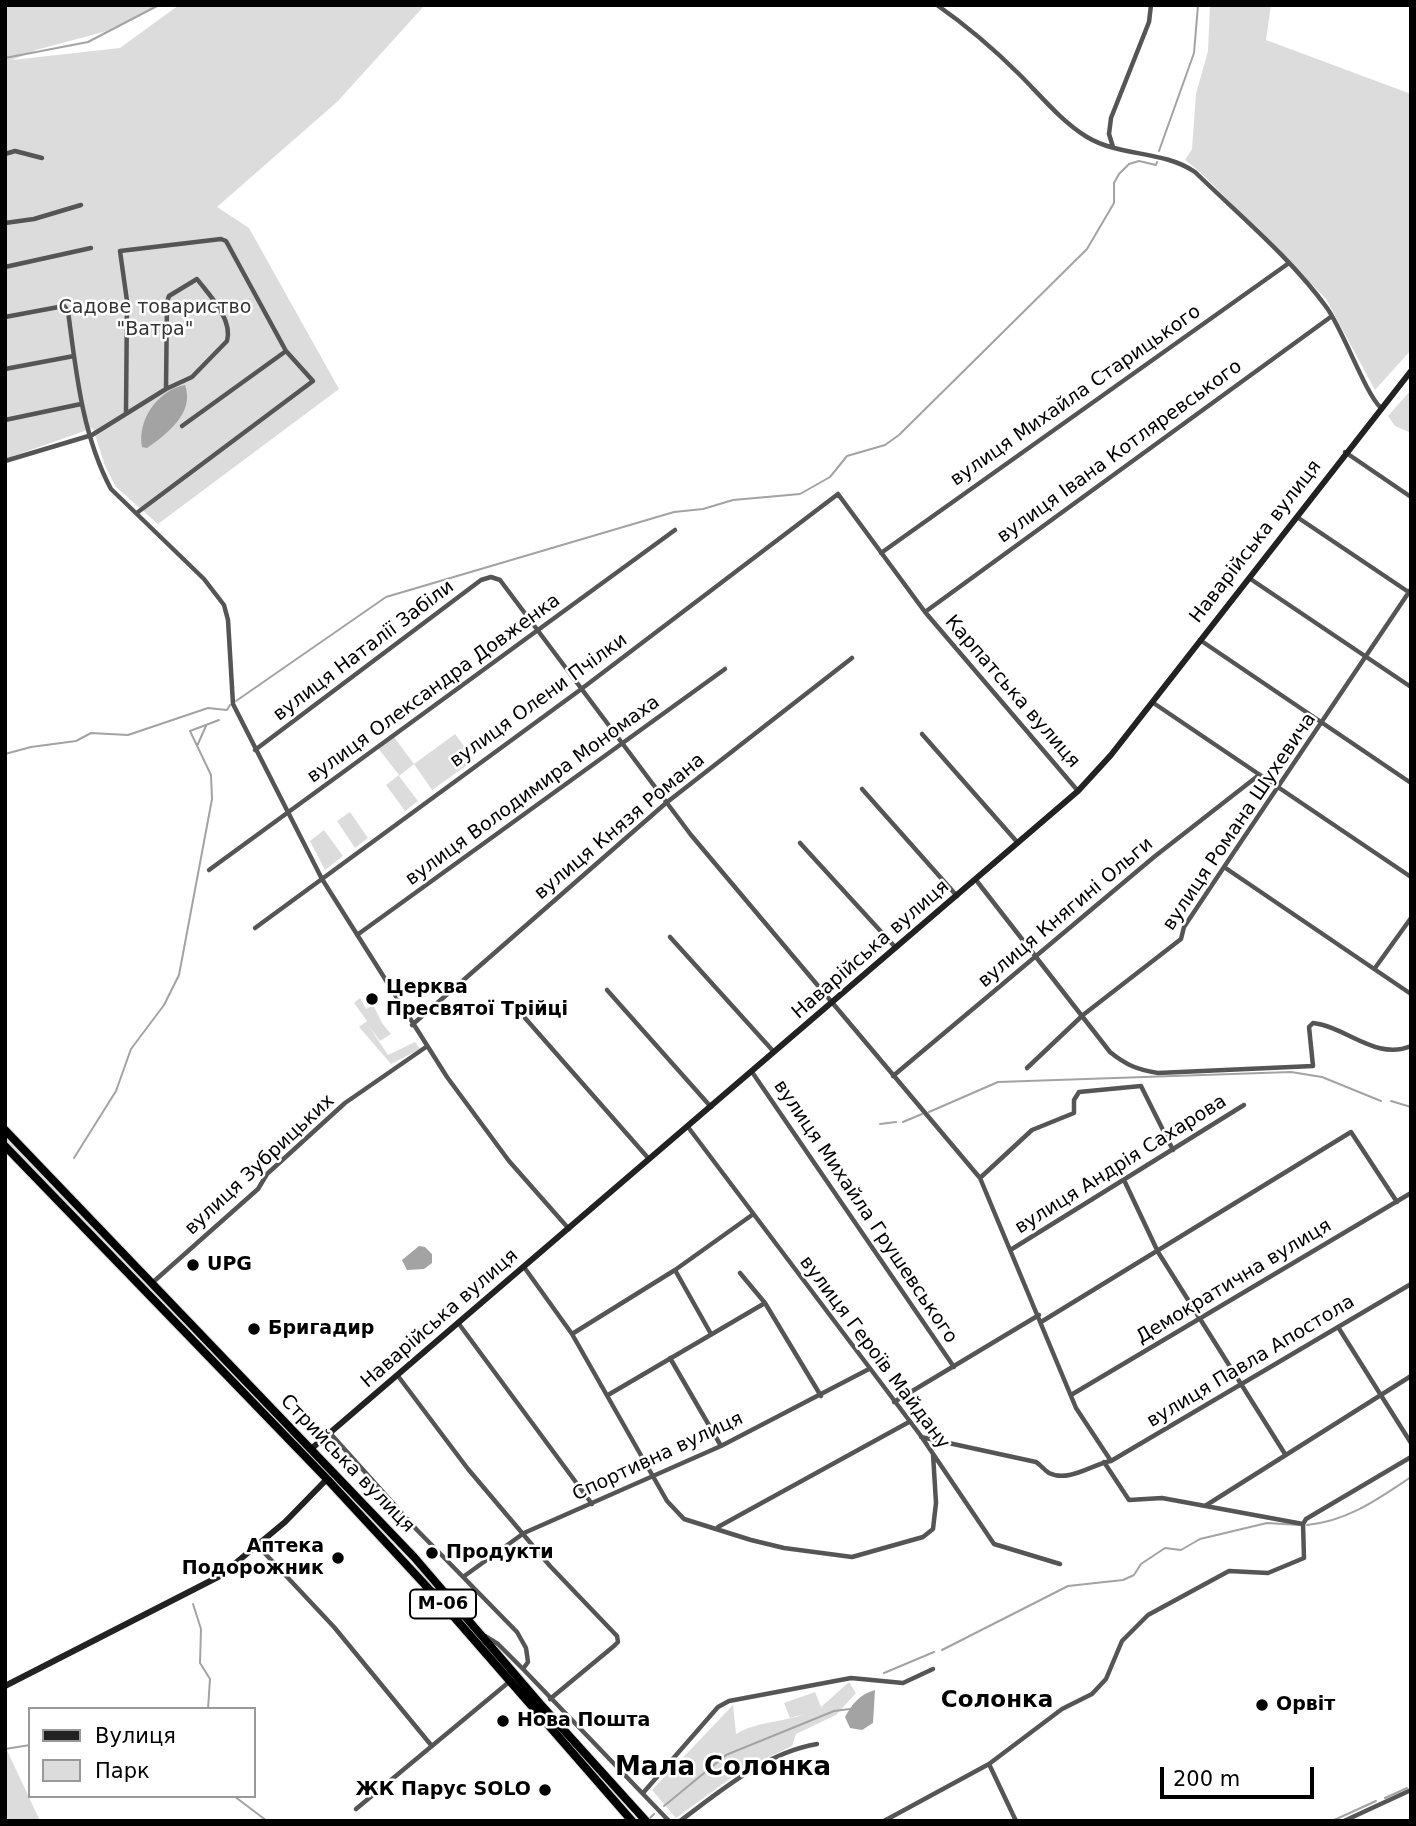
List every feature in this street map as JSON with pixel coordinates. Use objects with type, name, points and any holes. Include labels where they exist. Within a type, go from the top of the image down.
[{"type":"highway","name":"Стрийська вулиця","points":[[5,1130],[414,1557],[620,1795],[646,1821]]},
{"type":"highway","name":"Стрийська вулиця","points":[[5,1146],[327,1479],[441,1602],[632,1821]]},
{"type":"street","points":[[937,5],[973,31],[1066,121],[1086,136],[1113,148],[1188,167],[1289,263],[1332,316],[1373,398],[1381,408]]},
{"type":"street","points":[[1113,148],[1109,134],[1111,118],[1144,35],[1151,5]]},
{"type":"street","points":[[5,154],[15,151],[42,158]]},
{"type":"street","points":[[5,223],[34,219],[80,205]]},
{"type":"street","points":[[127,412],[127,301],[120,251],[221,239],[226,241],[286,351],[312,376],[311,384],[138,512]]},
{"type":"street","points":[[5,267],[91,248]]},
{"type":"street","name":"вулиця Михайла Старицького","points":[[881,553],[1289,263]]},
{"type":"street","points":[[5,461],[92,435],[166,389],[192,377],[227,341],[228,326],[197,279],[169,296],[167,302],[166,389]]},
{"type":"street","points":[[5,317],[64,306],[68,311],[81,404],[102,472],[111,489],[138,512],[204,579],[224,605],[228,620],[233,704],[322,878],[426,1047],[509,1161],[569,1229]]},
{"type":"street","name":"вулиця Івана Котляревського","points":[[925,612],[1332,316]]},
{"type":"street","points":[[182,426],[286,351]]},
{"type":"street","points":[[5,369],[74,356]]},
{"type":"street","name":"Наварійська вулиця","points":[[312,1449],[1019,844],[1078,790],[1111,755],[1345,452],[1411,371]]},
{"type":"street","points":[[5,420],[81,404]]},
{"type":"street","points":[[1345,452],[1411,497]]},
{"type":"street","name":"Карпатська вулиця","points":[[838,495],[925,612],[1078,790]]},
{"type":"street","name":"вулиця Олени Пчілки","points":[[254,928],[580,690],[838,495]]},
{"type":"street","points":[[1297,516],[1410,592]]},
{"type":"street","name":"вулиця Олександра Довженка","points":[[209,870],[675,530]]},
{"type":"street","name":"вулиця Наталії Забіли","points":[[255,750],[481,580],[491,577],[500,580],[537,630]]},
{"type":"street","points":[[1249,578],[1411,687]]},
{"type":"street","name":"вулиця Романа Шухевича","points":[[1027,1068],[1083,1015],[1181,939],[1184,927],[1410,592]]},
{"type":"street","points":[[537,630],[691,835],[980,1178],[1071,1395],[1129,1500],[1162,1498],[1303,1524]]},
{"type":"street","points":[[1200,640],[1411,783]]},
{"type":"street","name":"вулиця Князя Романа","points":[[412,1026],[666,803],[852,658]]},
{"type":"street","name":"вулиця Володимира Мономаха","points":[[357,935],[725,669]]},
{"type":"street","points":[[1152,702],[1411,877]]},
{"type":"street","points":[[922,734],[1019,844]]},
{"type":"street","name":"вулиця Княгині Ольги","points":[[893,1076],[1154,857],[1259,775]]},
{"type":"street","points":[[862,789],[957,896]]},
{"type":"street","points":[[800,842],[896,948]]},
{"type":"street","points":[[1224,867],[1411,995]]},
{"type":"street","points":[[976,880],[1110,1052],[1125,1065],[1138,1070],[1158,1073],[1313,1066],[1309,1027],[1314,1023],[1355,1037],[1375,1048],[1396,1050],[1411,1046]]},
{"type":"street","points":[[1375,968],[1411,918]]},
{"type":"street","points":[[670,937],[775,1053]]},
{"type":"street","points":[[607,990],[711,1107]]},
{"type":"street","points":[[525,1018],[649,1160]]},
{"type":"street","name":"вулиця Зубрицьких","points":[[152,1283],[258,1189],[267,1174],[345,1103],[426,1047]]},
{"type":"street","name":"вулиця Михайла Грушевського","points":[[752,1072],[954,1367]]},
{"type":"street","points":[[980,1178],[1032,1130],[1074,1113],[1075,1095],[1084,1092],[1141,1086],[1172,1150]]},
{"type":"street","name":"вулиця Андрія Сахарова","points":[[1012,1249],[1244,1105]]},
{"type":"street","name":"вулиця Героїв Майдану","points":[[688,1127],[920,1436],[994,1544],[1059,1564]]},
{"type":"street","points":[[1041,1322],[1351,1132],[1397,1202]]},
{"type":"street","points":[[1124,1180],[1158,1252],[1285,1454]]},
{"type":"street","name":"Демократична вулиця","points":[[1071,1395],[1411,1193]]},
{"type":"street","points":[[572,1334],[675,1270],[753,1215]]},
{"type":"street","points":[[524,1267],[572,1334],[653,1477],[678,1515],[784,1548],[852,1557],[923,1537],[933,1529],[936,1519],[933,1454]]},
{"type":"street","points":[[675,1270],[711,1334]]},
{"type":"street","points":[[740,1272],[765,1303],[821,1395]]},
{"type":"street","name":"вулиця Павла Апостола","points":[[920,1436],[1036,1462],[1048,1472],[1062,1476],[1108,1462],[1411,1284]]},
{"type":"street","points":[[608,1395],[765,1303]]},
{"type":"street","points":[[894,1402],[1039,1315]]},
{"type":"street","points":[[459,1324],[592,1504]]},
{"type":"street","points":[[1338,1327],[1411,1443]]},
{"type":"street","points":[[670,1358],[721,1446]]},
{"type":"street","name":"Спортивна вулиця","points":[[463,1577],[524,1533],[721,1446],[869,1369]]},
{"type":"street","points":[[398,1376],[468,1469],[617,1638],[614,1646],[550,1699]]},
{"type":"street","points":[[1205,1506],[1411,1376]]},
{"type":"street","points":[[718,1528],[909,1422]]},
{"type":"street","points":[[330,1433],[522,1639],[528,1662],[523,1669]]},
{"type":"street","points":[[884,1821],[989,1764],[1062,1709],[1092,1694],[1106,1679],[1122,1641],[1148,1615],[1230,1571],[1268,1573],[1304,1558],[1303,1524],[1306,1519],[1411,1457]]},
{"type":"street","points":[[5,1686],[220,1576],[258,1546],[327,1479]]},
{"type":"street","points":[[258,1546],[334,1627],[431,1745]]},
{"type":"street","points":[[481,1633],[498,1644],[668,1820]]},
{"type":"street","points":[[643,1793],[718,1707],[729,1701],[851,1678],[903,1682],[933,1669]]},
{"type":"street","points":[[356,1809],[509,1682]]},
{"type":"street","points":[[680,1821],[747,1772],[805,1746],[817,1744]]},
{"type":"street","points":[[989,1764],[1016,1821]]},
{"type":"street","points":[[1344,1821],[1411,1790]]},
{"type":"green space","name":"Садове товариство \"Ватра\"","points":[[5,5],[159,5],[107,31],[36,50],[12,60],[120,48],[179,5],[425,5],[337,102],[217,207],[249,228],[339,389],[158,524],[116,487],[105,466],[93,428],[5,459]]},
{"type":"green space","points":[[1210,5],[1271,5],[1266,40],[1411,94],[1411,350],[1375,390],[1326,299],[1185,160],[1192,149],[1196,94],[1208,51]]},
{"type":"green space","points":[[1411,390],[1411,433],[1395,426],[1388,416]]},
{"type":"green space","points":[[455,734],[474,760],[432,790],[414,764]]},
{"type":"green space","points":[[394,737],[414,764],[399,776],[418,801],[405,811],[386,785],[399,775],[378,748]]},
{"type":"green space","points":[[350,812],[368,838],[355,848],[337,821]]},
{"type":"green space","points":[[324,830],[343,856],[325,870],[310,841]]},
{"type":"green space","points":[[360,998],[366,1009],[373,1005],[391,1034],[380,1041],[368,1025],[388,1055],[415,1042],[420,1049],[391,1064],[359,1027],[367,1021],[354,1003]]},
{"type":"green space","points":[[5,1137],[217,1355],[216,1356],[5,1143]]},
{"type":"green space","points":[[849,1682],[856,1693],[836,1715],[796,1734],[792,1746],[742,1770],[676,1818],[652,1790],[733,1705],[736,1734],[805,1714],[790,1718],[784,1703],[815,1692],[821,1707]]},
{"type":"green space","points":[[5,1746],[40,1821],[5,1821]]},
{"type":"shaded area","points":[[185,385],[187,395],[183,414],[163,436],[147,448],[142,447],[143,427],[152,408],[166,393]]},
{"type":"shaded area","points":[[419,1246],[425,1247],[432,1254],[432,1263],[424,1269],[407,1270],[402,1260]]},
{"type":"shaded area","points":[[875,1690],[873,1723],[862,1730],[850,1728],[845,1717],[857,1700]]},
{"type":"waterway","points":[[5,58],[88,42],[159,5]]},
{"type":"waterway","points":[[1159,151],[1194,53],[1198,5]]},
{"type":"waterway","points":[[236,701],[386,597],[674,512],[703,509],[733,500],[800,494],[830,477],[847,456],[885,445],[899,435],[1087,249],[1114,203],[1114,183],[1119,174],[1129,164],[1139,161],[1156,165],[1157,162]]},
{"type":"waterway","points":[[5,754],[31,747],[76,741],[91,733],[128,735],[208,708],[227,710],[230,705]]},
{"type":"waterway","points":[[74,1158],[116,1091],[131,1049],[164,1005],[179,975],[212,799],[211,775],[190,731],[219,720]]},
{"type":"waterway","points":[[197,746],[206,726]]},
{"type":"waterway","points":[[929,1112],[998,1082],[1291,1072],[1322,1077],[1381,1101]]},
{"type":"waterway","points":[[1391,1101],[1411,1107]]},
{"type":"waterway","points":[[903,1122],[922,1114]]},
{"type":"waterway","points":[[880,1124],[896,1122]]},
{"type":"waterway","points":[[1307,1525],[1349,1514],[1411,1477]]},
{"type":"waterway","points":[[942,1650],[1068,1586],[1123,1580],[1134,1575],[1141,1564],[1165,1548],[1181,1550],[1200,1539],[1267,1523],[1299,1525]]},
{"type":"waterway","points":[[193,1604],[201,1629],[200,1663],[210,1679],[208,1707]]},
{"type":"waterway","points":[[884,1673],[934,1652]]},
{"type":"waterway","points":[[664,1806],[726,1755],[834,1711],[850,1709]]},
{"type":"waterway","points":[[5,1749],[28,1745]]},
{"type":"waterway","points":[[1385,1798],[1407,1788]]},
{"type":"waterway","points":[[237,1798],[267,1821]]},
{"type":"waterway","points":[[1332,1821],[1376,1801]]},
{"type":"waterway","points":[[650,1818],[654,1814]]},
{"type":"place","name":"Церква Пресвятої Трійці","points":[[372,999]]},
{"type":"place","name":"UPG","points":[[193,1265]]},
{"type":"place","name":"Бригадир","points":[[254,1329]]},
{"type":"place","name":"Продукти","points":[[432,1553]]},
{"type":"place","name":"Аптека Подорожник","points":[[338,1558]]},
{"type":"place","name":"Орвіт","points":[[1262,1705]]},
{"type":"place","name":"Нова Пошта","points":[[503,1721]]},
{"type":"place","name":"ЖК Парус SOLO","points":[[545,1790]]},
{"type":"district","name":"Солонка","points":[[997,1701]]},
{"type":"district","name":"Мала Солонка","points":[[723,1768]]}]
